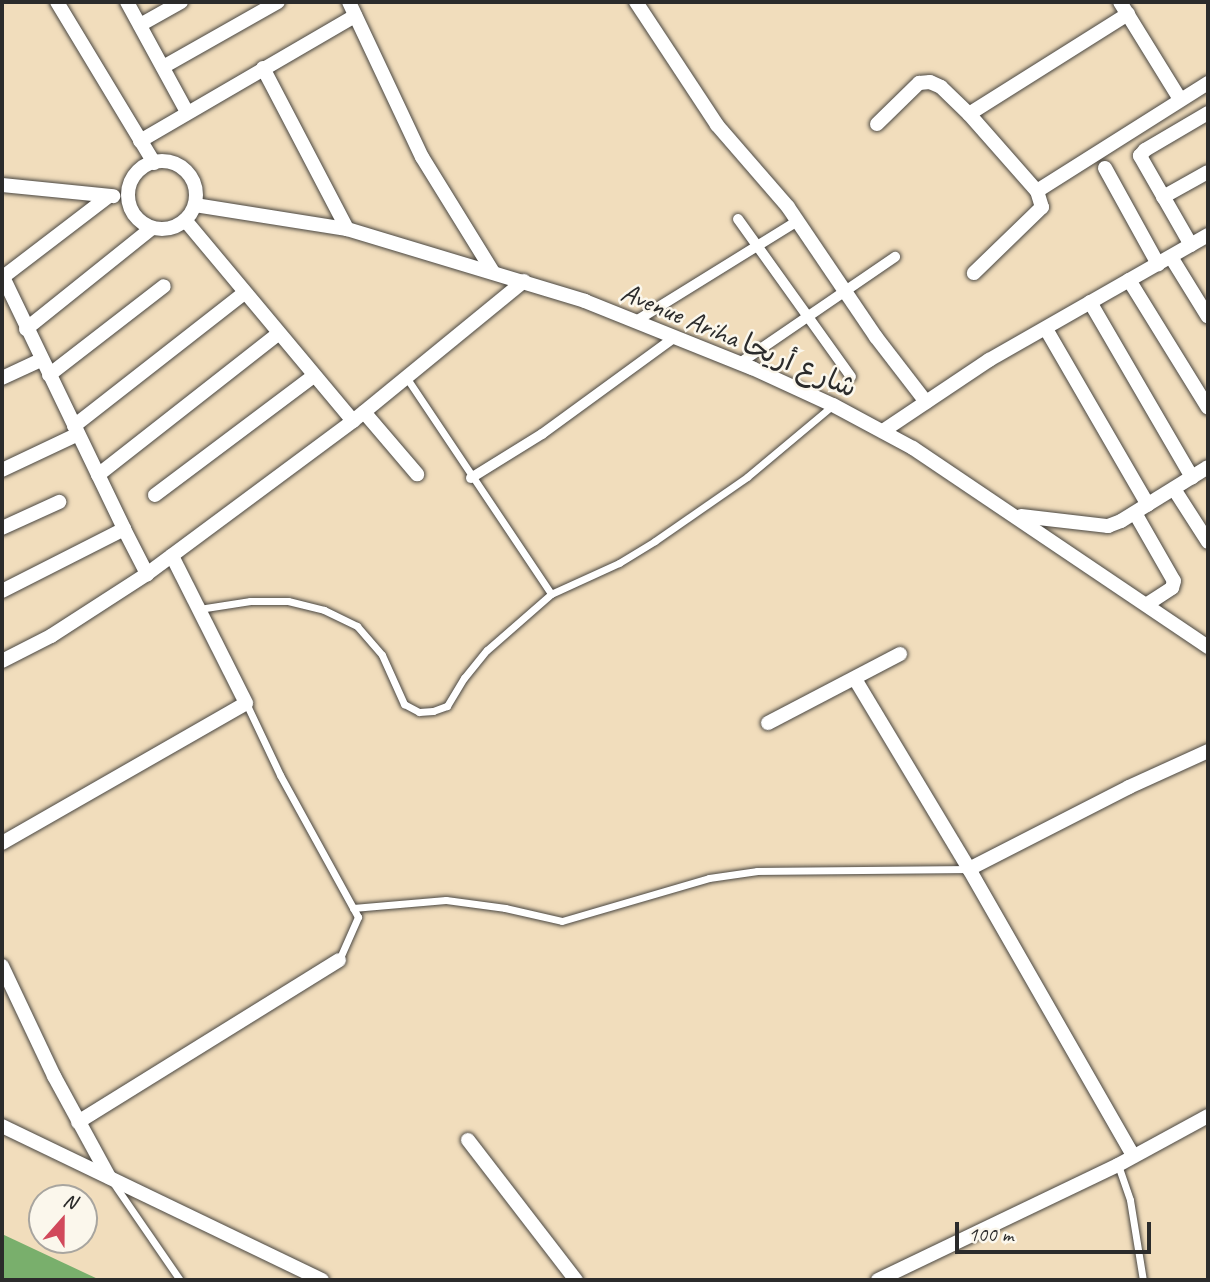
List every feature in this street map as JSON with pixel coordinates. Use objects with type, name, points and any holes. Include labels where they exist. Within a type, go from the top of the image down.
[{"type":"street","points":[[57,2],[154,163]]},
{"type":"street","points":[[127,2],[187,112]]},
{"type":"street","points":[[140,25],[181,2]]},
{"type":"street","points":[[163,67],[278,2]]},
{"type":"street","points":[[349,2],[422,157],[493,272]]},
{"type":"street","points":[[636,2],[717,125],[797,221],[926,402]]},
{"type":"street","points":[[969,114],[1124,8],[1180,99]]},
{"type":"street","points":[[140,141],[355,16]]},
{"type":"street","points":[[263,68],[347,229]]},
{"type":"street","points":[[877,124],[919,83],[930,82],[941,87],[969,114],[1037,191],[1041,207],[974,273]]},
{"type":"street","points":[[1037,191],[1208,83]]},
{"type":"street","points":[[1191,245],[1141,161],[1142,152],[1208,113]]},
{"type":"street","points":[[26,329],[152,228],[175,227],[185,220],[195,205],[194,185],[189,176],[174,164],[154,163],[145,166],[132,179],[128,197],[135,216],[152,228]]},
{"type":"street","points":[[1105,168],[1164,260],[1208,317]]},
{"type":"street","points":[[1163,197],[1208,172]]},
{"type":"street","points":[[2,185],[128,197]]},
{"type":"street","points":[[108,196],[2,276],[147,574]]},
{"type":"street","name":"Avenue Ariha شارع أريحا","points":[[195,205],[347,229],[524,282],[636,321],[740,363],[883,431],[1205,640]]},
{"type":"street","points":[[738,219],[851,377]]},
{"type":"street","points":[[185,220],[312,377],[358,416],[417,474]]},
{"type":"street","points":[[636,321],[797,221]]},
{"type":"street","points":[[883,431],[989,360],[1208,236]]},
{"type":"street","points":[[740,363],[847,293],[895,257]]},
{"type":"street","points":[[1129,280],[1208,408]]},
{"type":"street","points":[[2,661],[59,631],[172,556],[358,416],[524,282]]},
{"type":"street","points":[[49,375],[164,286]]},
{"type":"street","points":[[2,470],[76,430],[244,293]]},
{"type":"street","points":[[1090,302],[1192,477]]},
{"type":"street","points":[[1046,329],[1148,505]]},
{"type":"street","points":[[98,475],[278,334]]},
{"type":"street","points":[[471,478],[542,434],[675,337]]},
{"type":"street","points":[[2,379],[41,360]]},
{"type":"street","points":[[155,495],[312,377]]},
{"type":"street","points":[[1016,515],[1108,526],[1135,513],[1208,467]]},
{"type":"street","points":[[1174,489],[1208,542]]},
{"type":"street","points":[[2,528],[59,502]]},
{"type":"street","points":[[1135,513],[1174,581],[1172,588],[1147,604]]},
{"type":"street","points":[[2,591],[124,529]]},
{"type":"street","points":[[2,843],[246,703],[172,556]]},
{"type":"street","points":[[768,723],[900,654]]},
{"type":"street","points":[[855,679],[1133,1155]]},
{"type":"street","points":[[968,869],[1129,787],[1208,751]]},
{"type":"street","points":[[78,1122],[339,960]]},
{"type":"street","points":[[2,966],[78,1122],[110,1178]]},
{"type":"street","points":[[882,1279],[1118,1165],[1208,1116]]},
{"type":"street","points":[[2,1126],[322,1280]]},
{"type":"street","points":[[468,1140],[576,1280]]},
{"type":"lane","points":[[406,377],[551,594]]},
{"type":"lane","points":[[197,609],[250,601],[288,601],[324,610],[357,626],[382,655],[404,704],[419,712],[447,706],[464,678],[487,650],[551,594],[619,563],[655,541],[747,477],[833,405]]},
{"type":"lane","points":[[246,703],[280,775],[353,908],[357,921],[339,960]]},
{"type":"lane","points":[[353,908],[446,901],[505,908],[562,921],[709,878],[757,871],[968,869]]},
{"type":"lane","points":[[1118,1165],[1130,1200],[1143,1280]]},
{"type":"lane","points":[[110,1178],[180,1280]]},
{"type":"green space","points":[[2,1234],[28,1246],[28,1254],[45,1254],[100,1280],[2,1280]]}]
